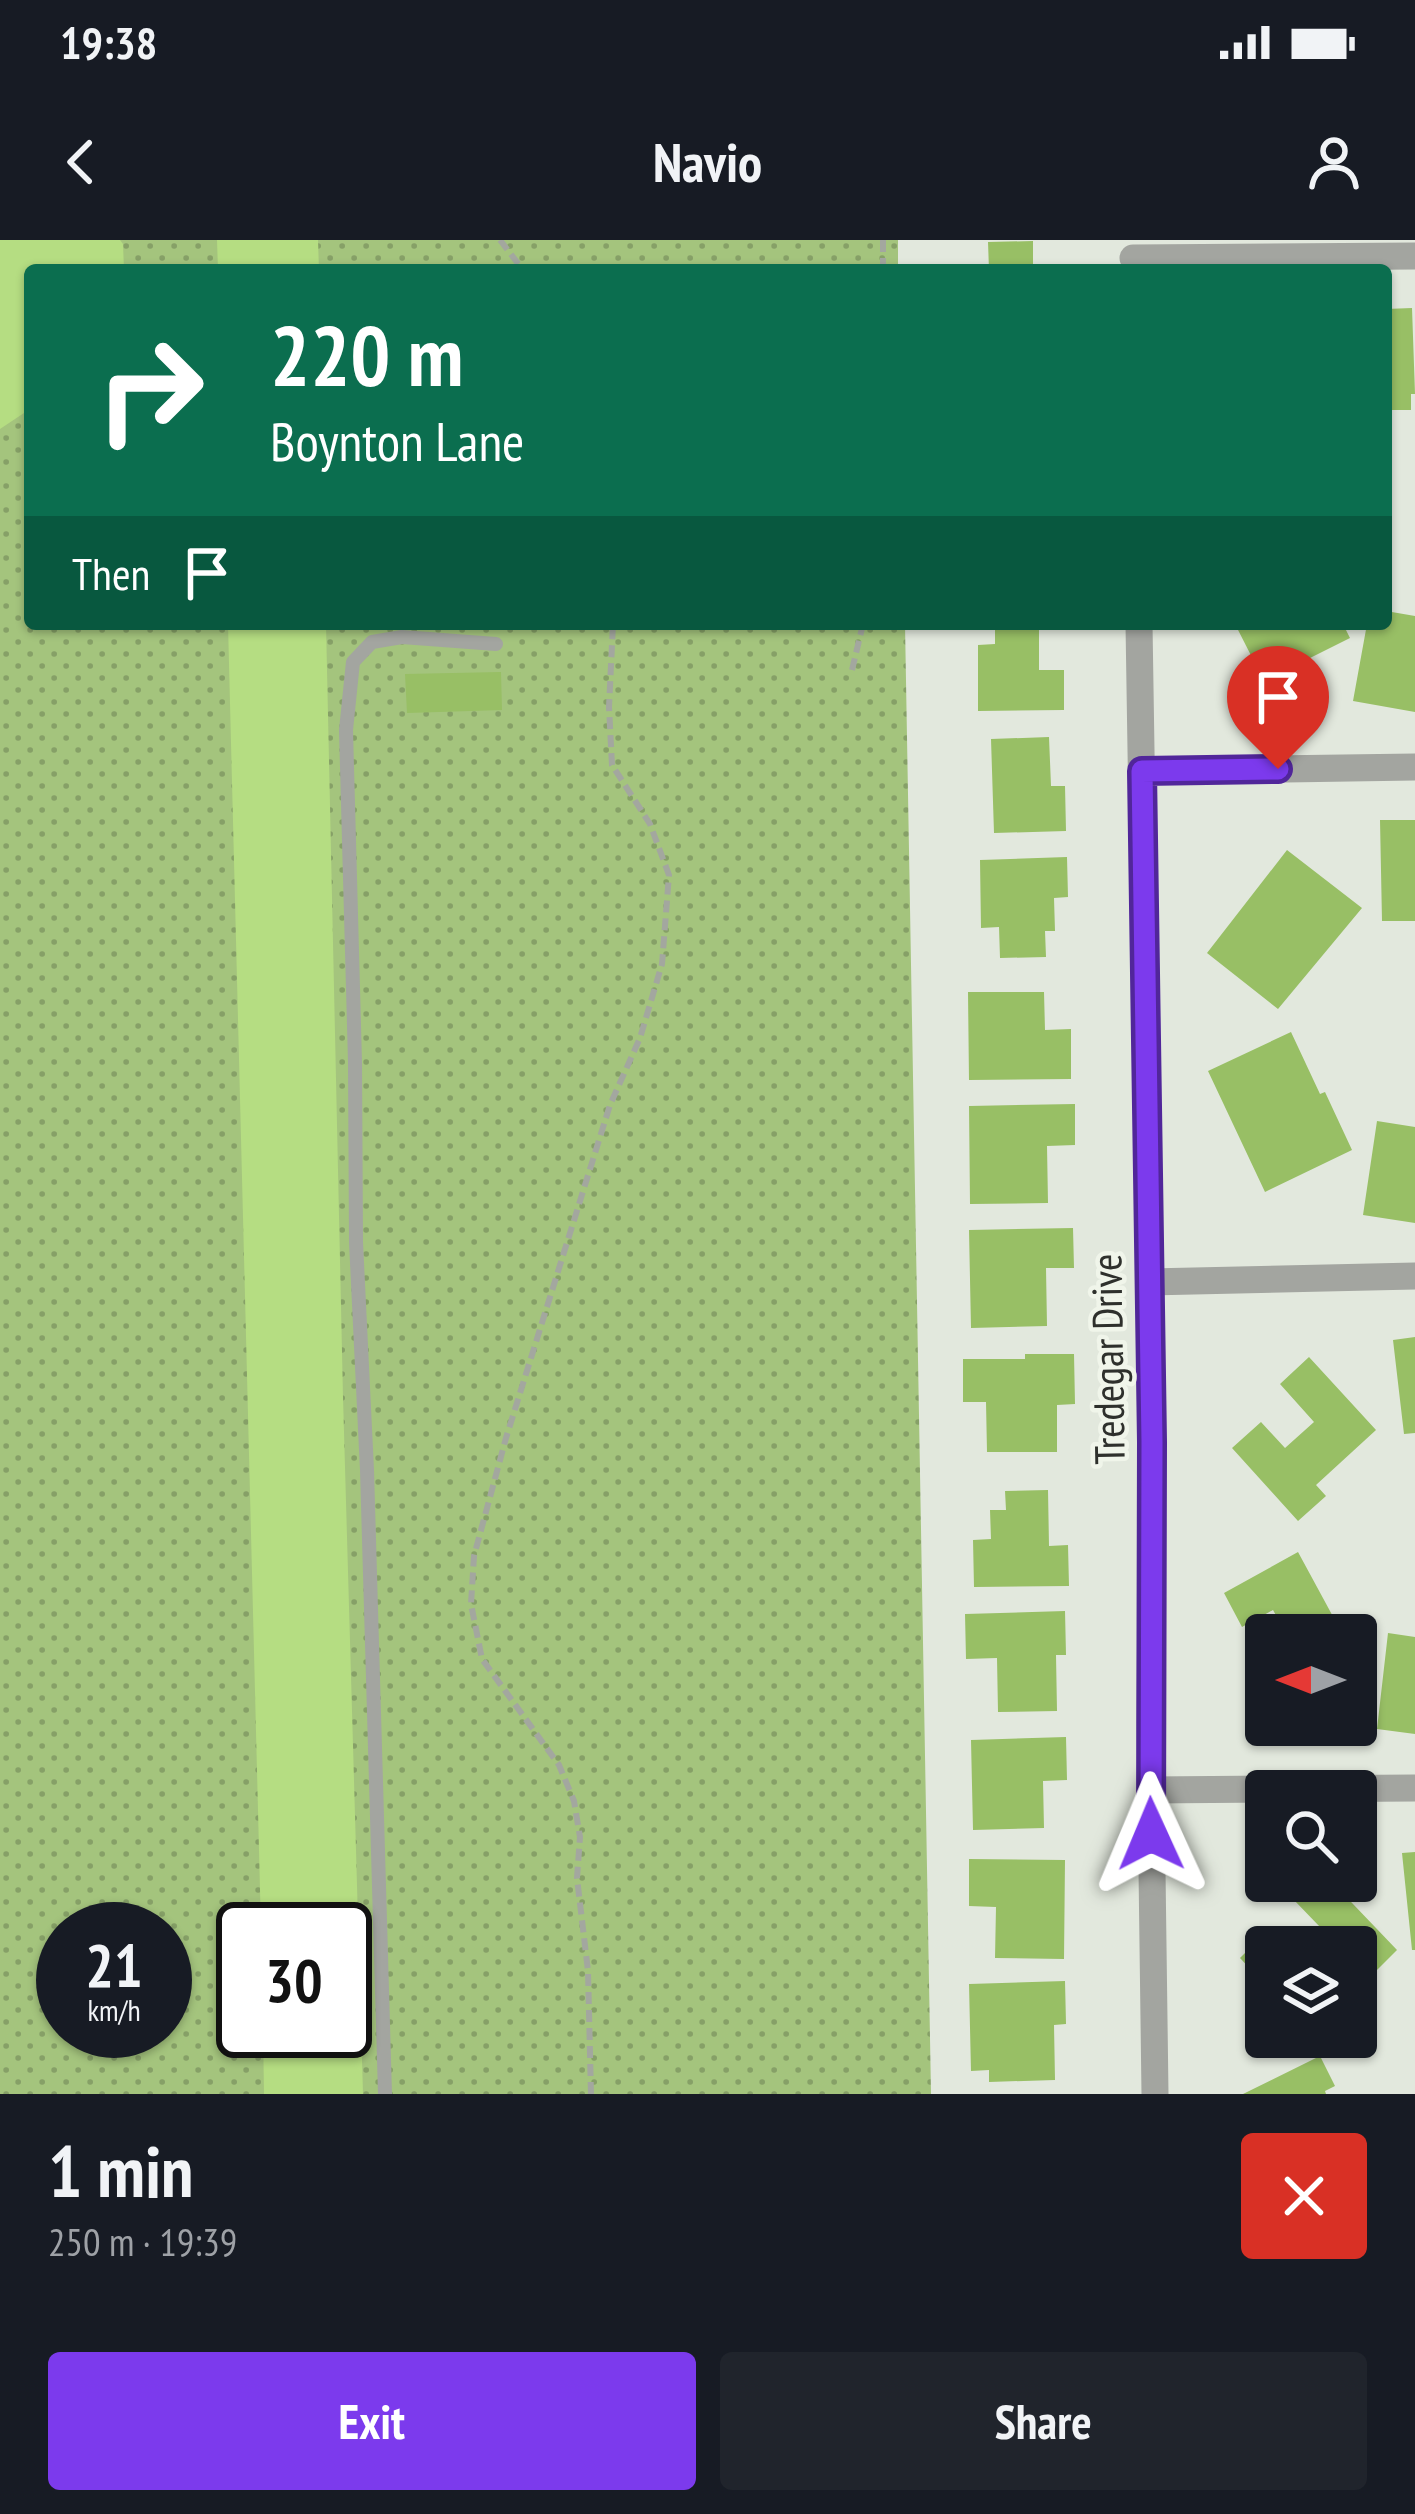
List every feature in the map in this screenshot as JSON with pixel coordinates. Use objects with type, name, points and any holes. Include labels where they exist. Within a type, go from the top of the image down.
[{"type":"street","points":[[1133,256],[1415,256]]},
{"type":"street","name":"Tredegar Drive","points":[[1139,630],[1152,1442],[1155,2094]]},
{"type":"street","points":[[1142,771],[1415,766]]},
{"type":"street","points":[[1149,1282],[1415,1276]]},
{"type":"street","points":[[1151,1790],[1415,1788]]},
{"type":"lane","points":[[385,2094],[356,1242],[346,730],[353,662],[372,642],[402,637],[496,644]]},
{"type":"path","points":[[500,240],[518,264]]},
{"type":"path","points":[[591,2094],[589,1971],[577,1878],[580,1837],[574,1801],[559,1765],[482,1659],[471,1604],[474,1556],[506,1438],[610,1105],[640,1038],[662,964],[669,875],[650,824],[612,765],[608,707],[613,630]]},
{"type":"path","points":[[852,670],[862,630]]},
{"type":"shaded area","points":[[0,240],[898,240],[898,264],[24,264],[24,630],[905,630],[931,2094],[0,2094]]},
{"type":"shaded area","points":[[0,240],[120,240],[124,264],[24,264],[24,413],[0,429]]},
{"type":"shaded area","points":[[217,240],[318,240],[319,264],[218,264]]},
{"type":"shaded area","points":[[228,630],[326,630],[357,1902],[260,1902]]},
{"type":"shaded area","points":[[263,2058],[362,2058],[363,2094],[264,2094]]},
{"type":"building","points":[[1033,241],[1033,264],[989,264],[988,242]]},
{"type":"building","points":[[1412,308],[1415,394],[1411,394],[1411,410],[1392,410],[1392,309]]},
{"type":"building","points":[[1392,612],[1415,616],[1415,712],[1353,701],[1366,630],[1392,630]]},
{"type":"building","points":[[995,630],[1039,630],[1039,670],[1064,670],[1064,710],[978,711],[978,645],[995,644]]},
{"type":"building","points":[[1238,630],[1346,630],[1350,638],[1264,681]]},
{"type":"building","points":[[501,672],[502,710],[407,713],[405,674]]},
{"type":"building","points":[[1049,737],[1051,786],[1065,786],[1066,831],[994,833],[991,739]]},
{"type":"building","points":[[1380,820],[1415,820],[1415,921],[1382,921]]},
{"type":"building","points":[[1287,850],[1362,908],[1278,1009],[1207,953]]},
{"type":"building","points":[[1067,857],[1068,897],[1054,898],[1055,931],[1045,931],[1046,957],[1000,958],[999,927],[981,928],[980,860]]},
{"type":"building","points":[[968,992],[1044,992],[1045,1030],[1071,1029],[1071,1079],[969,1080]]},
{"type":"building","points":[[1291,1032],[1352,1150],[1265,1192],[1208,1071]]},
{"type":"building","points":[[1075,1104],[1075,1145],[1047,1146],[1048,1203],[970,1204],[969,1106]]},
{"type":"building","points":[[1377,1121],[1415,1127],[1415,1223],[1363,1215]]},
{"type":"building","points":[[1073,1228],[1074,1268],[1046,1268],[1047,1326],[971,1328],[969,1230]]},
{"type":"building","points":[[1415,1337],[1415,1433],[1404,1434],[1393,1340]]},
{"type":"building","points":[[1025,1354],[1074,1354],[1075,1404],[1057,1405],[1057,1452],[987,1452],[986,1402],[963,1402],[963,1359],[1025,1359]]},
{"type":"building","points":[[1309,1357],[1376,1430],[1316,1485],[1326,1496],[1298,1521],[1232,1448],[1261,1422],[1285,1448],[1314,1422],[1280,1384]]},
{"type":"building","points":[[1048,1490],[1049,1546],[1068,1545],[1069,1586],[974,1587],[973,1540],[991,1539],[990,1510],[1006,1510],[1005,1491]]},
{"type":"building","points":[[1298,1552],[1332,1614],[1275,1614],[1273,1610],[1245,1614],[1242,1627],[1224,1593]]},
{"type":"building","points":[[1065,1611],[1066,1655],[1056,1655],[1057,1711],[998,1712],[997,1658],[966,1659],[965,1614]]},
{"type":"building","points":[[1388,1633],[1415,1637],[1415,1734],[1377,1729]]},
{"type":"building","points":[[1066,1737],[1067,1780],[1043,1781],[1044,1828],[973,1830],[971,1740]]},
{"type":"building","points":[[1415,1852],[1415,1950],[1412,1950],[1402,1853]]},
{"type":"building","points":[[969,1859],[1065,1860],[1064,1959],[995,1958],[996,1907],[969,1906]]},
{"type":"building","points":[[1296,1902],[1351,1902],[1374,1926],[1319,1926]]},
{"type":"building","points":[[1377,1929],[1397,1950],[1377,1970]]},
{"type":"building","points":[[1065,1981],[1066,2024],[1054,2025],[1055,2080],[989,2082],[989,2070],[971,2071],[969,1984]]},
{"type":"building","points":[[1316,2058],[1321,2058],[1335,2086],[1326,2094],[1243,2094]]},
{"type":"route","points":[[1151,1834],[1152,1442],[1142,771],[1278,769]]}]
